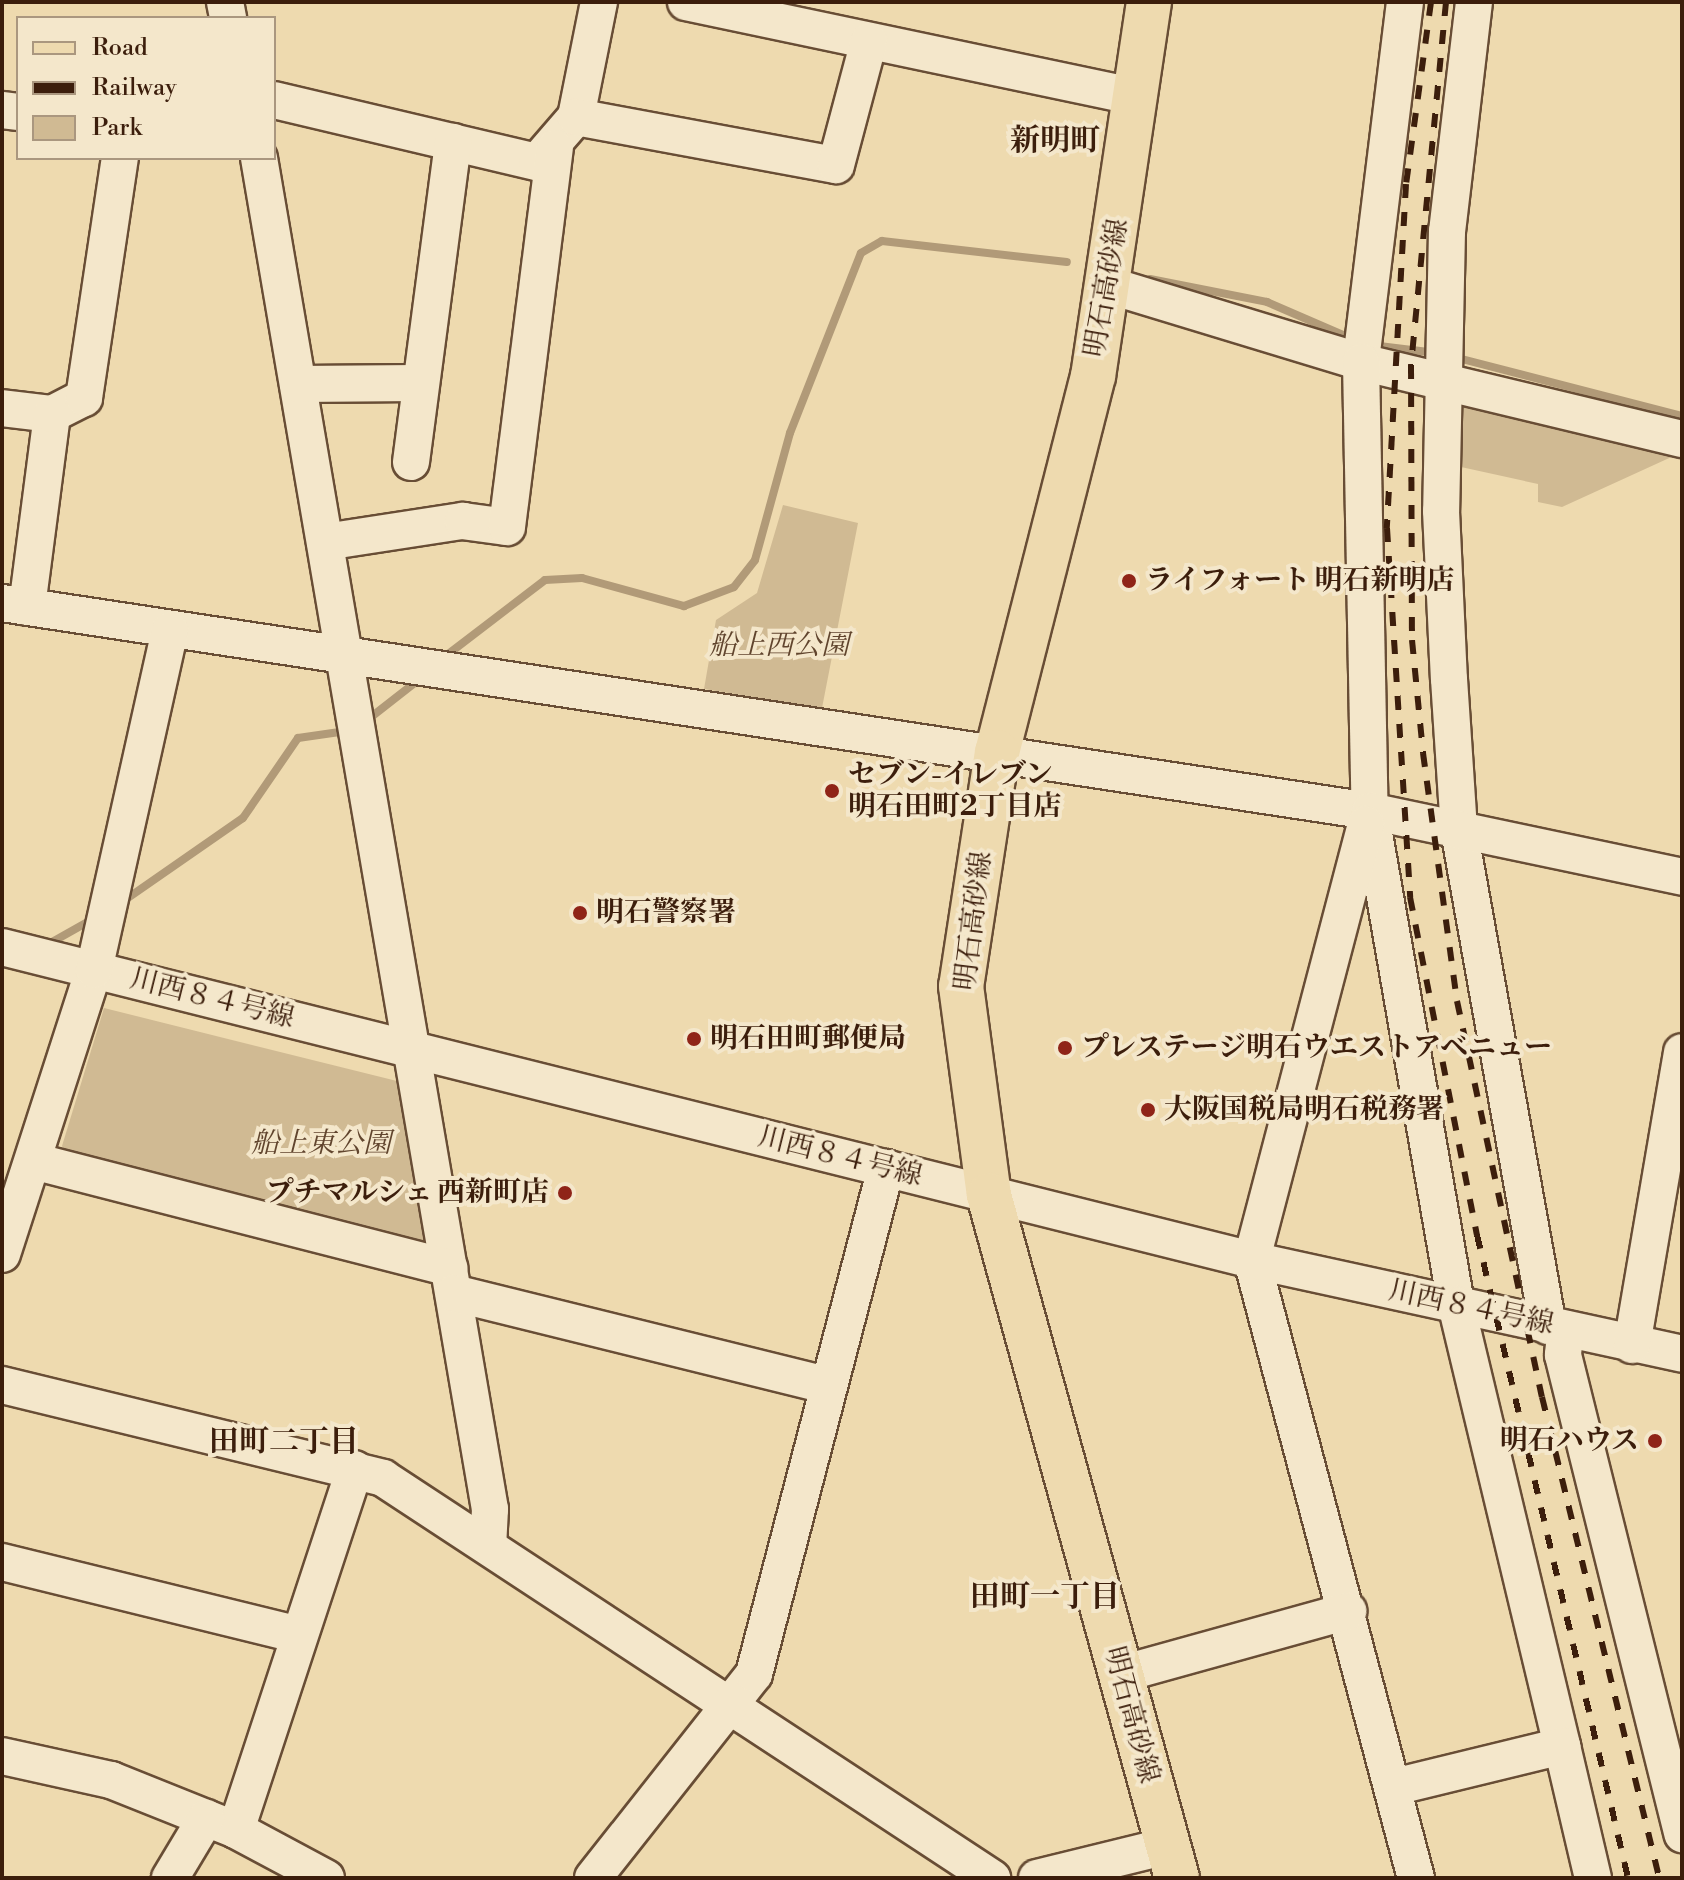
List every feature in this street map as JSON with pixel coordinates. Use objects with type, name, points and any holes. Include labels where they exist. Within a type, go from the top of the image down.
[{"type":"main road","name":"明石高砂線","points":[[1149,2],[1138,97],[1093,376],[997,752],[961,986],[989,1195],[1172,1862]]},
{"type":"street","points":[[276,100],[537,162],[555,148],[576,117],[599,2]]},
{"type":"street","points":[[686,2],[1138,97]]},
{"type":"street","points":[[1405,2],[1361,362],[1370,811],[1456,1304],[1593,1878]]},
{"type":"street","points":[[1474,2],[1447,231],[1443,380],[1441,511],[1459,830],[1563,1355],[1682,1834]]},
{"type":"street","points":[[576,117],[836,165],[869,41]]},
{"type":"street","points":[[411,462],[418,383],[453,142]]},
{"type":"street","points":[[325,542],[463,521],[507,527],[555,148]]},
{"type":"street","points":[[2,408],[52,414],[84,398],[120,160]]},
{"type":"street","points":[[259,160],[490,1509],[488,1546]]},
{"type":"street","points":[[1108,285],[1361,362],[1682,439]]},
{"type":"street","points":[[298,384],[418,383]]},
{"type":"street","points":[[52,414],[15,605],[170,630],[344,652],[1370,811],[1682,877]]},
{"type":"street","points":[[2,1254],[94,970],[170,630]]},
{"type":"street","points":[[1370,811],[1252,1260],[1348,1611],[1416,1878]]},
{"type":"street","name":"川西８４号線","points":[[8,949],[1252,1260],[1682,1354]]},
{"type":"street","points":[[1632,1345],[1682,1052]]},
{"type":"street","points":[[33,1161],[826,1385]]},
{"type":"street","points":[[593,1878],[731,1712],[754,1674],[826,1385],[886,1168]]},
{"type":"street","points":[[2,1385],[383,1478],[731,1712],[992,1878]]},
{"type":"street","points":[[170,1878],[221,1824],[299,1635],[355,1469]]},
{"type":"street","points":[[2,1562],[299,1635]]},
{"type":"street","points":[[1121,1674],[1348,1611]]},
{"type":"street","points":[[1394,1787],[1562,1746]]},
{"type":"street","points":[[5,1763],[111,1780],[221,1824],[326,1878]]},
{"type":"street","points":[[1037,1878],[1172,1862]]},
{"type":"green space","points":[[1479,402],[1678,454],[1562,507],[1538,502],[1538,484],[1461,467],[1463,407]]},
{"type":"green space","name":"船上西公園","points":[[783,505],[858,523],[822,708],[704,689],[716,620],[757,593]]},
{"type":"green space","name":"船上東公園","points":[[104,1008],[409,1084],[435,1244],[416,1250],[70,1160],[62,1146]]},
{"type":"waterway","points":[[443,658],[545,580],[582,578],[684,606],[734,587],[755,560],[790,433],[861,253],[882,241],[1067,262]]},
{"type":"waterway","points":[[1150,279],[1267,302],[1355,340]]},
{"type":"waterway","points":[[1371,345],[1437,353]]},
{"type":"waterway","points":[[1454,357],[1682,416]]},
{"type":"waterway","points":[[366,721],[421,678]]},
{"type":"waterway","points":[[122,902],[243,818],[298,738],[346,731]]},
{"type":"waterway","points":[[45,946],[93,919]]},
{"type":"railway","points":[[1431,2],[1406,184],[1387,528],[1410,897],[1477,1235],[1628,1878]]},
{"type":"railway","points":[[1446,2],[1411,365],[1412,640],[1423,753],[1457,1001],[1542,1397],[1659,1878]]},
{"type":"place","name":"ライフォート 明石新明店","points":[[1129,581]]},
{"type":"place","name":"セブン-イレブン 明石田町2丁目店","points":[[832,791]]},
{"type":"place","name":"明石警察署","points":[[580,913]]},
{"type":"place","name":"明石田町郵便局","points":[[694,1039]]},
{"type":"place","name":"プレステージ明石ウエストアベニュー","points":[[1065,1048]]},
{"type":"place","name":"大阪国税局明石税務署","points":[[1148,1110]]},
{"type":"place","name":"プチマルシェ 西新町店","points":[[565,1193]]},
{"type":"place","name":"明石ハウス","points":[[1655,1441]]},
{"type":"district","name":"新明町","points":[[1055,141]]},
{"type":"district","name":"田町二丁目","points":[[284,1442]]},
{"type":"district","name":"田町一丁目","points":[[1045,1597]]}]
